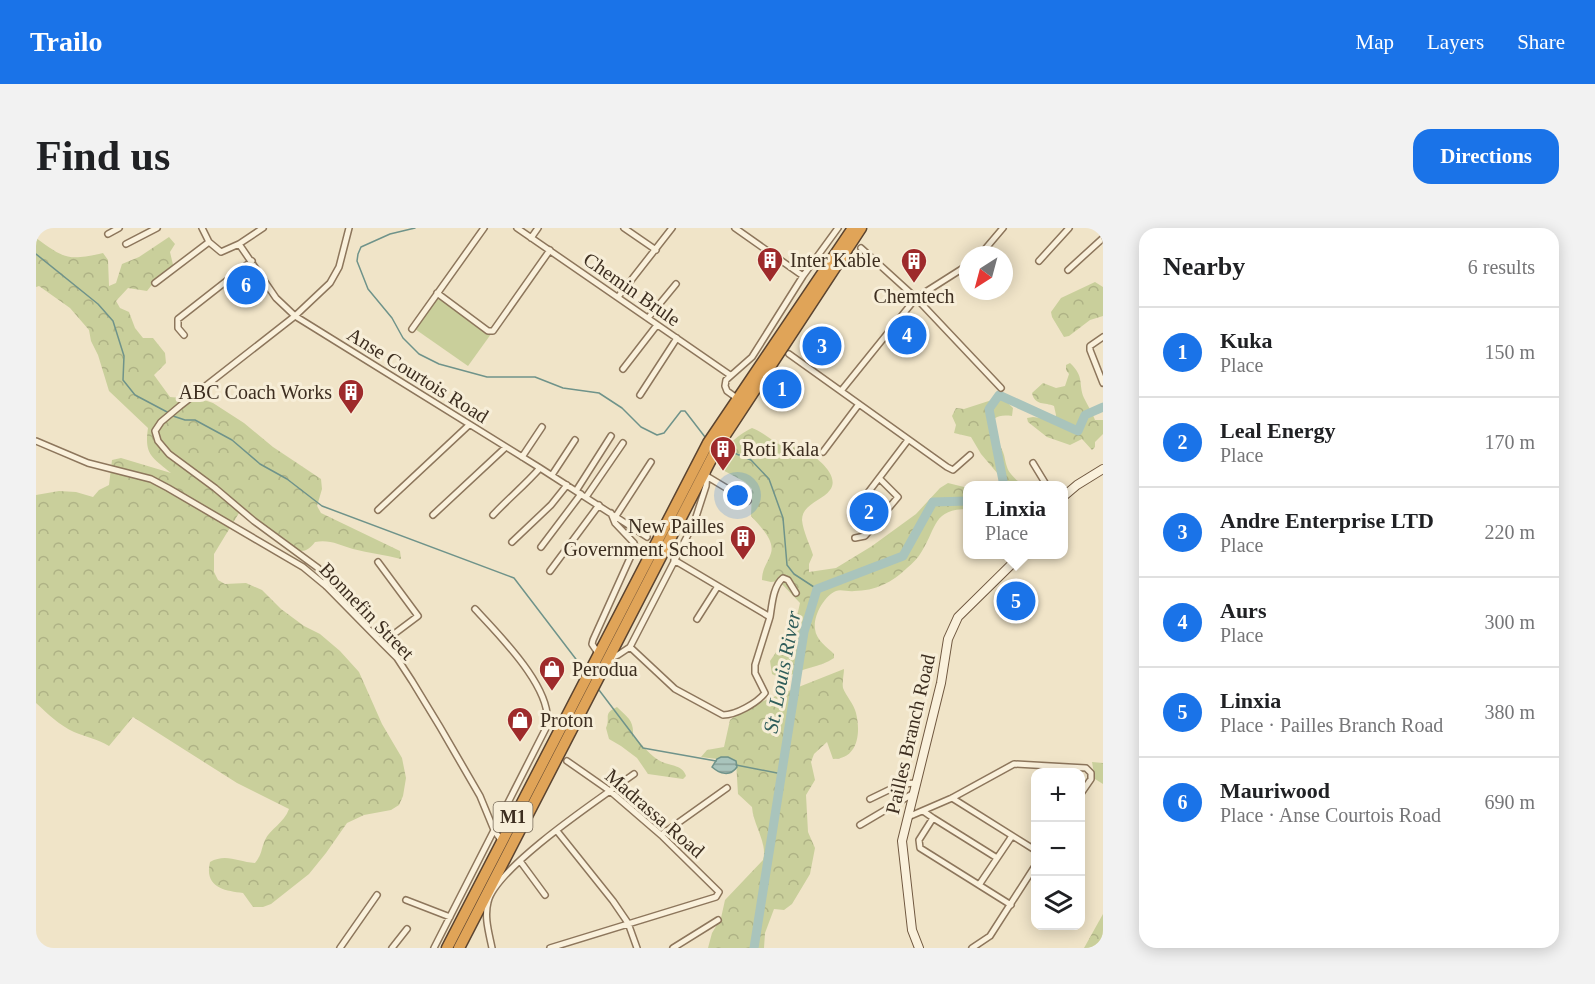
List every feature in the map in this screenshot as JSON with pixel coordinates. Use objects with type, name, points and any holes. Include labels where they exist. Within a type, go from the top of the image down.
[{"type":"highway","name":"M1","points":[[459,948],[707,464],[738,399],[853,228]]},
{"type":"highway","name":"M1","points":[[722,431],[861,228]]},
{"type":"highway","name":"M1","points":[[447,948],[662,529],[707,464]]},
{"type":"main road","points":[[1068,493],[1103,469]]},
{"type":"main road","name":"Pailles Branch Road","points":[[919,948],[912,930],[902,841],[941,683],[948,639],[952,627],[966,608],[1018,559]]},
{"type":"street","points":[[108,234],[119,228]]},
{"type":"street","points":[[126,244],[157,228]]},
{"type":"street","points":[[204,230],[209,242],[221,252],[225,252],[263,228]]},
{"type":"street","points":[[326,585],[326,578],[318,568],[168,454],[155,435],[155,431],[161,422],[295,316],[330,283],[339,267],[349,228]]},
{"type":"street","points":[[412,329],[484,228]]},
{"type":"street","name":"Chemin Brule","points":[[517,228],[730,375]]},
{"type":"street","points":[[531,238],[538,228]]},
{"type":"street","points":[[624,228],[656,250]]},
{"type":"street","points":[[618,297],[672,228]]},
{"type":"street","points":[[735,228],[803,276]]},
{"type":"street","points":[[738,399],[727,391],[726,380],[752,357],[803,276],[837,228]]},
{"type":"street","points":[[988,246],[1003,228]]},
{"type":"street","points":[[1039,261],[1069,228]]},
{"type":"street","points":[[1068,270],[1103,238]]},
{"type":"street","points":[[155,283],[209,242]]},
{"type":"street","name":"Anse Courtois Road","points":[[238,244],[276,298],[295,316],[552,475],[646,537]]},
{"type":"street","points":[[861,248],[916,298],[1001,388]]},
{"type":"street","points":[[436,293],[488,331],[493,331],[550,250]]},
{"type":"street","points":[[183,335],[178,328],[178,319],[252,261]]},
{"type":"street","points":[[841,391],[916,298],[959,271]]},
{"type":"street","points":[[648,318],[676,284]]},
{"type":"street","points":[[622,369],[657,325]]},
{"type":"street","points":[[640,395],[677,338]]},
{"type":"street","points":[[1103,338],[1090,346],[1103,383]]},
{"type":"street","points":[[789,354],[953,470],[970,455]]},
{"type":"street","points":[[822,452],[859,405]]},
{"type":"street","points":[[378,510],[469,425]]},
{"type":"street","points":[[522,457],[542,427]]},
{"type":"street","points":[[581,494],[611,436]]},
{"type":"street","points":[[552,475],[575,440]]},
{"type":"street","points":[[851,515],[908,440]]},
{"type":"street","name":"Bonnefin Street","points":[[36,441],[88,463],[124,471],[160,483],[303,567],[326,585],[397,658],[480,796],[494,830],[501,840]]},
{"type":"street","points":[[541,547],[623,442]]},
{"type":"street","points":[[433,515],[506,447]]},
{"type":"street","points":[[596,657],[593,640],[635,547],[615,523],[613,515],[651,462]]},
{"type":"street","points":[[1033,463],[1044,481]]},
{"type":"street","points":[[608,658],[618,656],[630,647],[694,523],[707,464],[748,501]]},
{"type":"street","points":[[493,515],[540,468]]},
{"type":"street","points":[[855,537],[865,536],[898,497],[879,478]]},
{"type":"street","points":[[512,542],[551,505],[567,485]]},
{"type":"street","points":[[550,571],[599,505]]},
{"type":"street","points":[[642,568],[650,546],[646,537],[654,537],[662,529]]},
{"type":"street","points":[[674,560],[770,617]]},
{"type":"street","points":[[378,562],[418,616],[382,643]]},
{"type":"street","points":[[630,647],[675,689],[726,716],[758,700],[765,693],[755,673],[755,665],[770,617],[776,587],[783,578],[788,580],[796,593]]},
{"type":"street","points":[[697,619],[718,586]]},
{"type":"street","points":[[434,948],[549,720],[531,675],[518,656],[475,609]]},
{"type":"street","name":"Madrassa Road","points":[[567,761],[610,791],[661,835],[719,892],[716,897],[628,923]]},
{"type":"street","points":[[908,817],[952,798],[1014,764],[1086,768],[1091,773],[1091,779],[1085,788]]},
{"type":"street","points":[[492,948],[487,921],[488,903],[504,876],[526,855],[634,774]]},
{"type":"street","points":[[870,799],[901,784],[917,783]]},
{"type":"street","points":[[661,835],[728,788]]},
{"type":"street","points":[[860,825],[914,793]]},
{"type":"street","points":[[952,798],[1031,848]]},
{"type":"street","points":[[923,811],[997,858]]},
{"type":"street","points":[[933,818],[919,840],[918,846],[1011,905]]},
{"type":"street","points":[[557,831],[613,900],[628,923],[637,948]]},
{"type":"street","points":[[979,885],[1012,836]]},
{"type":"street","points":[[512,845],[526,855]]},
{"type":"street","points":[[520,861],[546,895]]},
{"type":"street","points":[[972,948],[990,936],[1031,872]]},
{"type":"street","points":[[340,948],[377,895]]},
{"type":"street","points":[[406,900],[450,917]]},
{"type":"street","points":[[673,948],[718,920]]},
{"type":"street","points":[[550,948],[628,923]]},
{"type":"street","points":[[392,948],[408,929]]},
{"type":"green space","points":[[169,237],[175,244],[170,252],[174,269],[158,277],[147,291],[128,288],[116,301],[120,308],[129,312],[135,328],[143,338],[153,338],[165,353],[166,363],[154,375],[170,397],[213,403],[244,423],[273,447],[321,479],[322,489],[317,506],[321,513],[400,551],[401,559],[325,541],[315,542],[302,551],[296,550],[239,513],[214,554],[214,572],[218,580],[225,584],[246,583],[262,590],[281,609],[304,626],[320,634],[359,672],[382,724],[402,758],[406,778],[399,805],[391,810],[364,815],[347,823],[309,874],[271,904],[263,907],[253,907],[243,893],[217,886],[210,877],[210,862],[227,858],[255,863],[267,836],[284,818],[289,809],[237,783],[133,717],[109,746],[69,729],[36,703],[36,495],[59,491],[76,492],[93,497],[99,490],[109,485],[112,460],[121,458],[171,473],[151,455],[147,444],[148,428],[109,391],[89,330],[70,308],[39,286],[36,287],[36,238],[67,256],[82,257],[103,253],[108,260],[109,286],[116,283],[122,264],[139,257]]},
{"type":"green space","points":[[1095,282],[1103,287],[1103,316],[1090,320],[1069,336],[1064,337],[1051,312],[1061,298]]},
{"type":"green space","points":[[438,297],[491,334],[468,366],[415,329]]},
{"type":"green space","points":[[1070,363],[1078,372],[1082,393],[1095,420],[1103,420],[1103,434],[1095,442],[1092,450],[1082,439],[1070,445],[1047,437],[1028,422],[1027,418],[1033,417],[1055,420],[1054,406],[1038,402],[1032,393],[1043,383],[1056,388],[1065,386],[1069,374],[1066,365]]},
{"type":"green space","points":[[998,398],[1013,408],[1012,416],[996,418],[993,427],[1008,470],[1018,481],[1000,481],[998,474],[981,454],[971,437],[954,433],[956,425],[952,416],[956,408],[964,409]]},
{"type":"green space","points":[[752,428],[781,445],[803,449],[820,461],[829,472],[832,478],[830,490],[805,510],[802,520],[813,555],[809,564],[809,572],[836,568],[872,546],[916,514],[940,488],[948,483],[963,487],[963,509],[948,512],[942,516],[919,556],[902,573],[876,587],[862,591],[838,590],[827,597],[818,613],[815,629],[820,640],[834,654],[834,658],[788,677],[785,674],[776,676],[772,674],[770,661],[795,625],[800,603],[779,581],[762,580],[772,548],[766,533],[751,516],[752,489],[745,482],[719,468],[722,455],[740,435]]},
{"type":"green space","points":[[844,669],[843,688],[854,706],[858,736],[853,750],[848,755],[833,759],[827,742],[814,754],[811,762],[815,780],[806,795],[808,832],[815,848],[810,874],[792,904],[784,910],[774,909],[765,933],[764,948],[708,948],[712,933],[721,918],[725,900],[763,860],[764,847],[752,807],[738,794],[736,761],[721,757],[717,759],[701,757],[707,750],[724,747],[730,720],[743,709]]},
{"type":"green space","points":[[617,707],[631,723],[633,736],[658,760],[682,770],[686,776],[683,779],[648,774],[637,758],[609,739],[606,728],[608,714]]},
{"type":"green space","points":[[1092,762],[1103,763],[1103,784],[1095,779]]},
{"type":"green space","points":[[1103,914],[1103,948],[1084,948]]},
{"type":"water","points":[[721,757],[728,757],[736,761],[737,767],[731,772],[722,773],[712,767]]},
{"type":"waterway","points":[[415,228],[390,234],[361,247],[357,261],[368,289],[392,318],[403,338],[419,354],[439,364],[487,377],[535,377],[563,388],[599,393],[622,408],[641,427],[657,435],[664,433],[681,411],[685,411],[705,437]]},
{"type":"waterway","points":[[36,254],[98,304],[113,321],[124,356],[123,380],[135,395],[169,413]]},
{"type":"waterway","name":"St. Louis River","points":[[1003,481],[989,409],[999,395],[1078,431],[1085,415],[1103,407]]},
{"type":"waterway","points":[[173,416],[195,420],[232,440],[260,464],[287,479],[322,506],[514,578],[585,671]]},
{"type":"waterway","points":[[722,448],[751,460],[769,479],[783,518],[787,565],[794,574],[817,589]]},
{"type":"waterway","name":"St. Louis River","points":[[754,948],[804,632],[817,589],[903,556],[933,502],[963,501]]},
{"type":"waterway","points":[[599,690],[643,748],[716,761]]},
{"type":"waterway","points":[[736,765],[782,774]]},
{"type":"place","name":"Inter Kable","points":[[770,283]]},
{"type":"place","name":"Chemtech","points":[[914,284]]},
{"type":"place","name":"Mauriwood","points":[[246,285]]},
{"type":"place","name":"Aurs","points":[[907,335]]},
{"type":"place","name":"Andre Enterprise LTD","points":[[822,346]]},
{"type":"place","name":"Kuka","points":[[782,389]]},
{"type":"place","name":"ABC Coach Works","points":[[351,415]]},
{"type":"place","name":"Roti Kala","points":[[723,472]]},
{"type":"place","name":"Leal Energy","points":[[869,512]]},
{"type":"place","name":"New Pailles Government School","points":[[743,561]]},
{"type":"place","name":"Linxia","points":[[1016,601]]},
{"type":"place","name":"Perodua","points":[[552,692]]},
{"type":"place","name":"Proton","points":[[520,743]]}]
